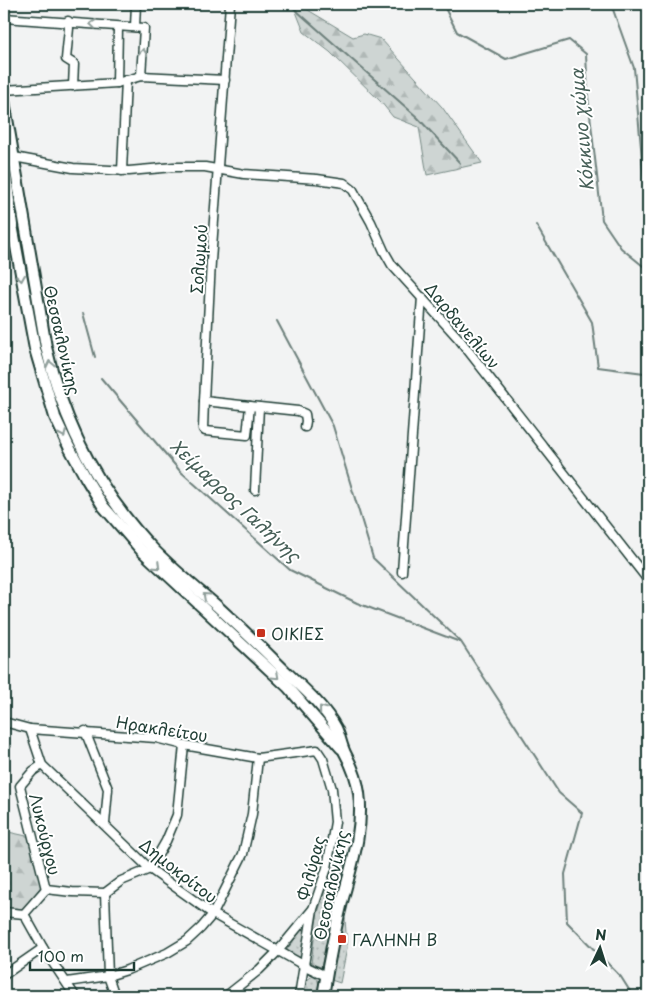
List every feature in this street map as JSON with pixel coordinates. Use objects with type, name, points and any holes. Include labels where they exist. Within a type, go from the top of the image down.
[{"type":"main road","name":"Θεσσαλονίκης","points":[[4,101],[12,225],[35,349],[55,416],[68,447],[103,506],[142,551],[288,687],[345,752],[352,766],[356,778],[360,808],[355,855],[342,903],[322,996]]},
{"type":"street","points":[[135,27],[136,4]]},
{"type":"street","name":"Σολωμού","points":[[230,4],[208,310],[203,431],[245,436],[248,434],[250,406]]},
{"type":"street","points":[[4,18],[144,28],[141,76]]},
{"type":"street","points":[[68,22],[66,58],[74,64],[73,86]]},
{"type":"street","points":[[117,83],[118,27]]},
{"type":"street","points":[[4,90],[117,83],[141,76],[225,80]]},
{"type":"street","points":[[122,171],[126,80]]},
{"type":"street","name":"Δαρδανελίων","points":[[7,158],[65,167],[122,171],[188,167],[344,183],[353,190],[359,200],[392,265],[459,339],[648,580]]},
{"type":"street","points":[[402,572],[422,297]]},
{"type":"street","points":[[204,401],[298,411],[305,414],[305,427]]},
{"type":"street","points":[[255,490],[259,407]]},
{"type":"street","name":"Ηρακλείτου","points":[[4,722],[30,729],[156,738],[258,758],[317,750]]},
{"type":"street","name":"Δημοκρίτου","points":[[30,729],[42,765],[150,869],[213,914],[278,952],[326,976]]},
{"type":"street","points":[[85,732],[108,789],[104,824]]},
{"type":"street","points":[[24,914],[46,889],[105,893],[121,881],[150,869],[166,841],[177,816],[184,745]]},
{"type":"street","name":"Φιλύρας","points":[[299,996],[313,909],[327,868],[335,822],[332,790],[323,759],[317,750]]},
{"type":"street","points":[[67,982],[108,976],[167,953],[187,941],[213,914],[239,864],[246,844],[258,758]]},
{"type":"street","name":"Λυκούργου","points":[[42,765],[33,771],[20,786],[46,889]]},
{"type":"street","points":[[105,893],[108,976],[115,996]]},
{"type":"street","points":[[226,996],[278,952],[313,909]]},
{"type":"street","points":[[4,912],[24,914]]},
{"type":"street","points":[[24,914],[43,948],[75,996]]},
{"type":"street","points":[[4,975],[43,948]]},
{"type":"green space","points":[[293,4],[298,4],[353,37],[364,34],[381,39],[442,107],[482,163],[427,175],[419,127],[393,117],[381,102],[330,52],[304,32]]},
{"type":"green space","points":[[4,831],[31,837],[45,880],[22,915],[4,912]]},
{"type":"green space","points":[[336,854],[348,856],[321,967],[311,964],[317,916]]},
{"type":"green space","points":[[345,918],[347,948],[340,983],[331,980],[331,978]]},
{"type":"green space","points":[[308,921],[303,959],[286,951]]},
{"type":"green space","points":[[314,975],[318,982],[317,996],[304,996],[307,980]]},
{"type":"waterway","name":"Κόκκινο χώμα","points":[[289,4],[417,117],[460,163]]},
{"type":"waterway","name":"Κόκκινο χώμα","points":[[443,4],[457,32],[506,59],[569,40],[586,54],[588,97],[602,220],[621,248],[648,270]]},
{"type":"waterway","name":"Κόκκινο χώμα","points":[[611,4],[634,68],[648,227]]},
{"type":"waterway","name":"Κόκκινο χώμα","points":[[536,225],[592,322],[598,367],[644,373],[648,371]]},
{"type":"waterway","points":[[83,313],[95,357]]},
{"type":"waterway","name":"Χείμαρρος Γαλήνης","points":[[277,321],[333,426],[373,558],[461,642],[559,793],[582,813],[565,874],[567,922],[621,977],[633,996]]},
{"type":"waterway","name":"Χείμαρρος Γαλήνης","points":[[101,378],[180,471],[290,570],[357,603],[460,642]]},
{"type":"waterway","points":[[4,754],[11,746]]},
{"type":"place","name":"ΟΙΚΙΕΣ","points":[[261,633]]},
{"type":"place","name":"ΓΑΛΗΝΗ Β","points":[[342,939]]}]
